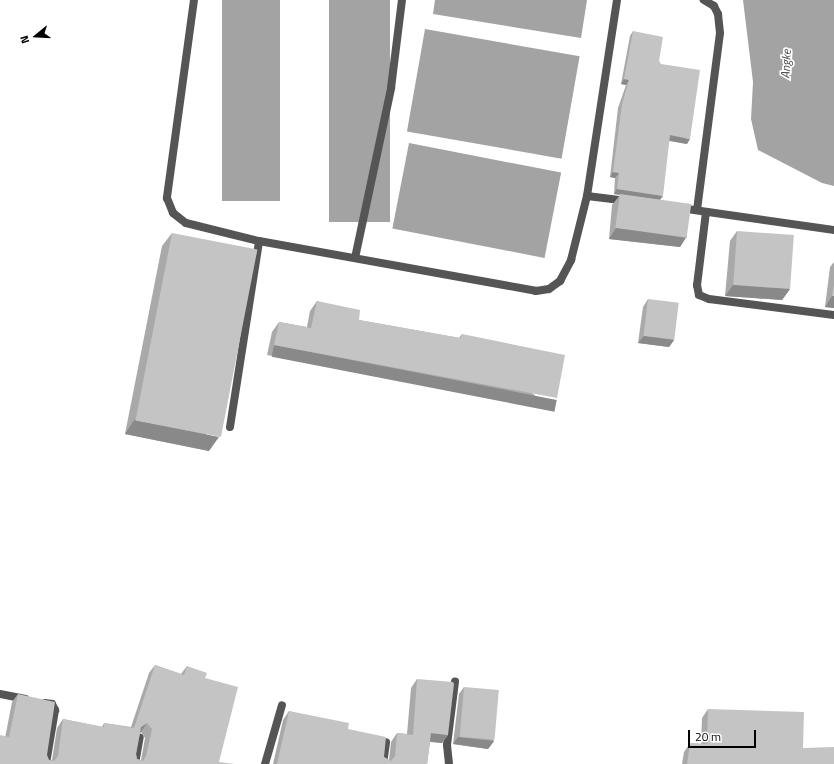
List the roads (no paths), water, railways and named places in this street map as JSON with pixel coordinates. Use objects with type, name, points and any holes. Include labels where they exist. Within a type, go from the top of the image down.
[{"type":"street","points":[[194,0],[166,198],[173,213],[186,223],[259,241],[536,291],[549,289],[560,281],[571,260],[587,196],[617,0]]},
{"type":"street","points":[[355,258],[391,88],[402,0]]},
{"type":"street","points":[[696,210],[720,33],[718,14],[714,6],[704,0]]},
{"type":"street","points":[[587,196],[634,202]]},
{"type":"street","points":[[673,207],[834,230]]},
{"type":"street","points":[[706,212],[697,285],[699,296],[709,299],[834,315]]},
{"type":"street","points":[[230,427],[259,241]]},
{"type":"street","points":[[449,764],[447,746],[455,682]]},
{"type":"street","points":[[0,694],[52,704],[55,710],[46,764]]},
{"type":"street","points":[[264,764],[282,705]]},
{"type":"street","points":[[135,764],[140,737]]},
{"type":"street","points":[[383,764],[386,742]]},
{"type":"water","points":[[222,0],[280,0],[280,201],[222,201]]},
{"type":"water","points":[[329,0],[390,0],[390,222],[329,222]]},
{"type":"water","points":[[435,0],[587,0],[581,38],[433,14]]},
{"type":"water","name":"Angke","points":[[743,0],[834,0],[834,186],[822,183],[758,150],[751,119],[753,82]]},
{"type":"water","points":[[425,29],[580,56],[562,159],[407,131]]},
{"type":"water","points":[[409,143],[561,173],[545,258],[392,228]]}]
